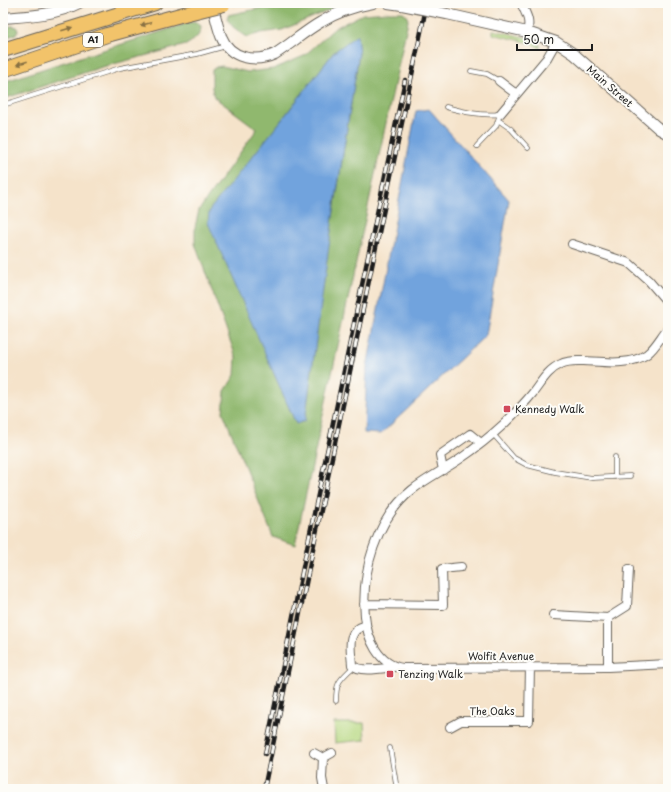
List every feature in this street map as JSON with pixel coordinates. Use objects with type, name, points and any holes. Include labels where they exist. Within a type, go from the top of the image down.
[{"type":"highway","name":"A1","points":[[3,50],[155,3]]},
{"type":"highway","name":"A1","points":[[3,70],[107,35],[225,3]]},
{"type":"street","points":[[3,18],[43,14],[79,3]]},
{"type":"street","points":[[212,3],[221,37],[226,46],[243,57],[256,59],[269,57],[286,47],[321,21],[357,6],[373,3]]},
{"type":"street","name":"Main Street","points":[[388,3],[447,14],[527,32],[556,42],[574,54],[659,129],[668,134]]},
{"type":"street","points":[[521,3],[528,18],[529,26],[527,32]]},
{"type":"street","points":[[499,117],[516,94],[547,58],[556,42]]},
{"type":"street","points":[[500,81],[516,94]]},
{"type":"street","points":[[572,244],[629,263],[649,281],[668,303]]},
{"type":"street","points":[[394,667],[373,647],[366,625],[364,604],[368,566],[383,526],[396,507],[411,490],[460,459],[493,434],[526,401],[547,374],[554,368],[567,361],[629,361],[640,358],[654,347],[668,328]]},
{"type":"street","points":[[443,470],[440,455],[470,434],[481,443]]},
{"type":"street","points":[[364,604],[443,605],[442,569],[461,567]]},
{"type":"street","points":[[553,615],[608,618],[627,606],[629,569]]},
{"type":"street","points":[[608,618],[608,666]]},
{"type":"street","points":[[353,667],[350,638],[354,631],[366,625]]},
{"type":"street","name":"Wolfit Avenue","points":[[353,667],[361,669],[394,667],[608,666],[668,664]]},
{"type":"street","name":"The Oaks","points":[[450,727],[461,721],[529,721],[530,666]]},
{"type":"street","points":[[314,753],[323,758]]},
{"type":"street","points":[[323,758],[332,753]]},
{"type":"street","points":[[323,758],[322,778],[324,789]]},
{"type":"lane","points":[[3,105],[120,68],[197,54],[226,46]]},
{"type":"lane","points":[[470,71],[487,74],[500,81]]},
{"type":"lane","points":[[446,107],[466,112],[499,117],[528,148]]},
{"type":"lane","points":[[477,146],[496,126],[499,117]]},
{"type":"lane","points":[[493,434],[514,458],[527,465],[592,478],[630,476]]},
{"type":"lane","points":[[614,457],[615,477]]},
{"type":"lane","points":[[336,701],[337,685],[353,667]]},
{"type":"lane","points":[[390,748],[397,789]]},
{"type":"green space","points":[[285,3],[347,3],[282,30],[247,37],[233,27],[227,19],[228,15]]},
{"type":"green space","points":[[403,12],[407,15],[408,21],[295,545],[273,537],[223,412],[225,391],[235,375],[236,357],[195,244],[195,227],[199,210],[257,129],[214,97],[212,88],[212,70],[216,67],[222,66],[248,72],[273,69],[304,56],[335,28],[363,14]],"holes":[[[334,52],[359,53],[333,217],[280,122]]]},
{"type":"green space","points":[[191,22],[197,23],[201,26],[201,29],[196,37],[186,45],[102,67],[3,99],[3,82]]},
{"type":"green space","points":[[3,27],[17,27],[18,32],[14,35],[3,38]]},
{"type":"green space","points":[[493,30],[537,40],[536,42],[540,45],[540,48],[531,43],[493,34]]},
{"type":"green space","points":[[334,723],[364,723],[365,740],[335,743]]},
{"type":"water","points":[[357,35],[359,53],[333,217],[305,421],[296,424],[208,223],[209,213],[211,208],[334,52]]},
{"type":"water","points":[[429,109],[509,200],[486,335],[381,434],[364,433],[367,367],[416,111]]},
{"type":"railway","points":[[264,789],[427,3]]},
{"type":"railway","points":[[265,754],[405,80]]},
{"type":"place","name":"Kennedy Walk","points":[[507,409]]},
{"type":"place","name":"Tenzing Walk","points":[[390,674]]}]
